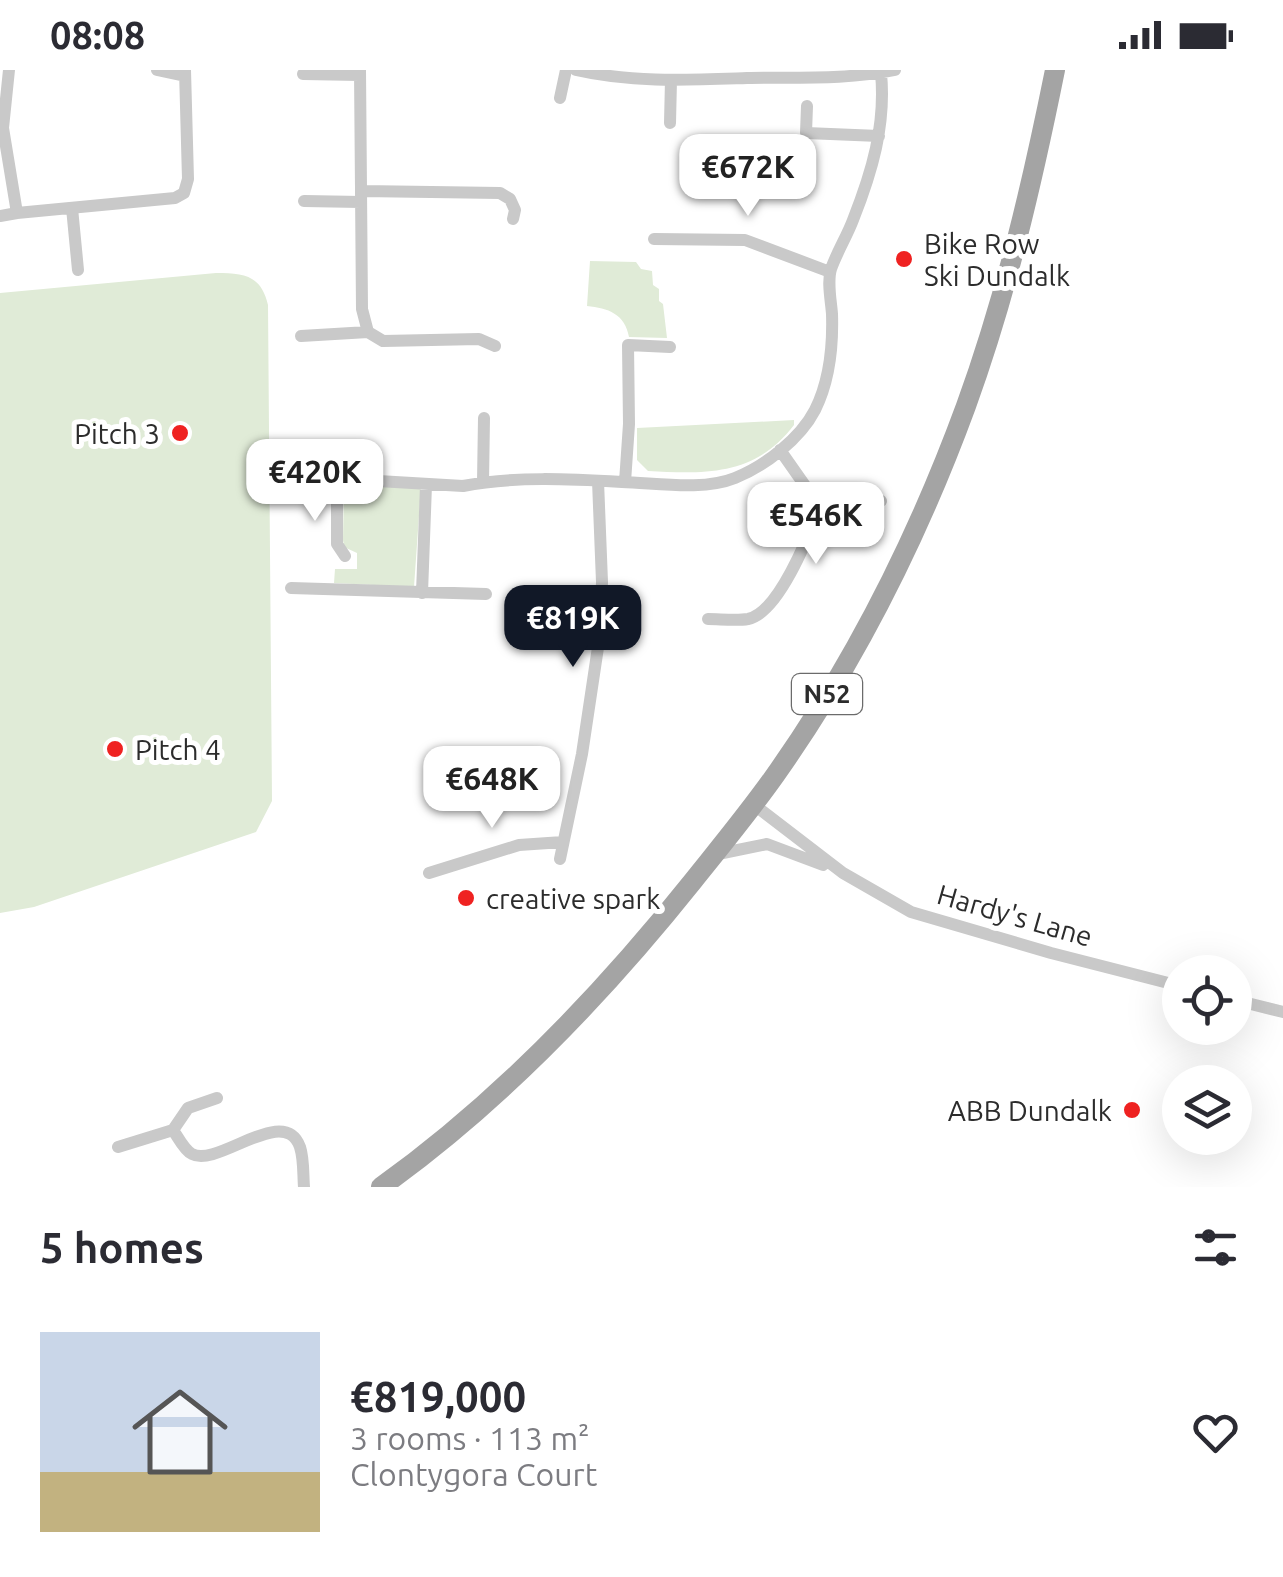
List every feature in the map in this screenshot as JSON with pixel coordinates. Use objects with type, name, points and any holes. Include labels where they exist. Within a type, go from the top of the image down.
[{"type":"main road","name":"N52","points":[[381,1187],[469,1117],[558,1035],[632,958],[753,804],[822,702],[894,573],[943,465],[982,361],[1008,280],[1057,70]]},
{"type":"street","points":[[9,70],[3,128],[17,214]]},
{"type":"street","points":[[0,216],[175,198],[184,193],[188,180],[185,73],[157,70]]},
{"type":"street","points":[[560,98],[566,70]]},
{"type":"street","points":[[293,476],[464,486],[483,482],[697,484],[733,480],[780,450],[815,410],[833,342],[830,272],[852,222],[879,136],[888,71],[671,80],[628,79],[576,70]]},
{"type":"street","points":[[303,74],[360,72],[362,309],[368,332]]},
{"type":"street","points":[[670,123],[671,80]]},
{"type":"street","points":[[807,106],[806,133],[879,136]]},
{"type":"street","points":[[304,201],[500,193],[510,200],[515,210],[513,219]]},
{"type":"street","points":[[72,208],[78,270]]},
{"type":"street","points":[[654,240],[746,240],[830,272]]},
{"type":"street","points":[[301,336],[368,332],[383,340],[479,339],[495,346]]},
{"type":"street","points":[[625,482],[628,345],[670,346]]},
{"type":"street","points":[[483,482],[484,418]]},
{"type":"street","points":[[780,450],[820,506]]},
{"type":"street","points":[[337,477],[336,544],[345,556]]},
{"type":"street","points":[[560,859],[582,754],[600,634],[598,482]]},
{"type":"street","points":[[422,593],[426,485]]},
{"type":"street","points":[[708,619],[750,619],[768,610],[782,589],[820,506],[833,496],[858,494],[881,501]]},
{"type":"street","points":[[290,588],[486,594]]},
{"type":"street","name":"Hardy's Lane","points":[[753,804],[844,874],[911,912],[1162,981]]},
{"type":"street","points":[[429,872],[519,844],[563,842]]},
{"type":"street","name":"Hardy's Lane","points":[[713,855],[767,844],[844,874]]},
{"type":"street","points":[[1252,1004],[1283,1012]]},
{"type":"street","points":[[118,1146],[173,1130],[188,1108],[217,1098]]},
{"type":"street","points":[[173,1130],[190,1154],[203,1157],[275,1131],[296,1140],[304,1187]]},
{"type":"green space","points":[[590,261],[636,262],[641,269],[652,271],[653,285],[659,289],[659,301],[663,304],[667,338],[629,337],[624,323],[614,314],[587,306]]},
{"type":"green space","points":[[216,273],[250,278],[261,287],[268,305],[272,801],[256,832],[34,907],[0,913],[0,293]]},
{"type":"green space","points":[[794,420],[779,442],[763,454],[728,468],[648,471],[637,460],[637,428]]},
{"type":"green space","points":[[344,482],[421,487],[414,587],[334,583],[335,569],[357,569],[357,553],[344,547]]},
{"type":"place","name":"Bike Row Ski Dundalk","points":[[904,259]]},
{"type":"place","name":"Pitch 3","points":[[180,433]]},
{"type":"place","name":"Pitch 4","points":[[115,749]]},
{"type":"place","name":"creative spark","points":[[466,898]]},
{"type":"place","name":"ABB Dundalk","points":[[1132,1110]]}]
